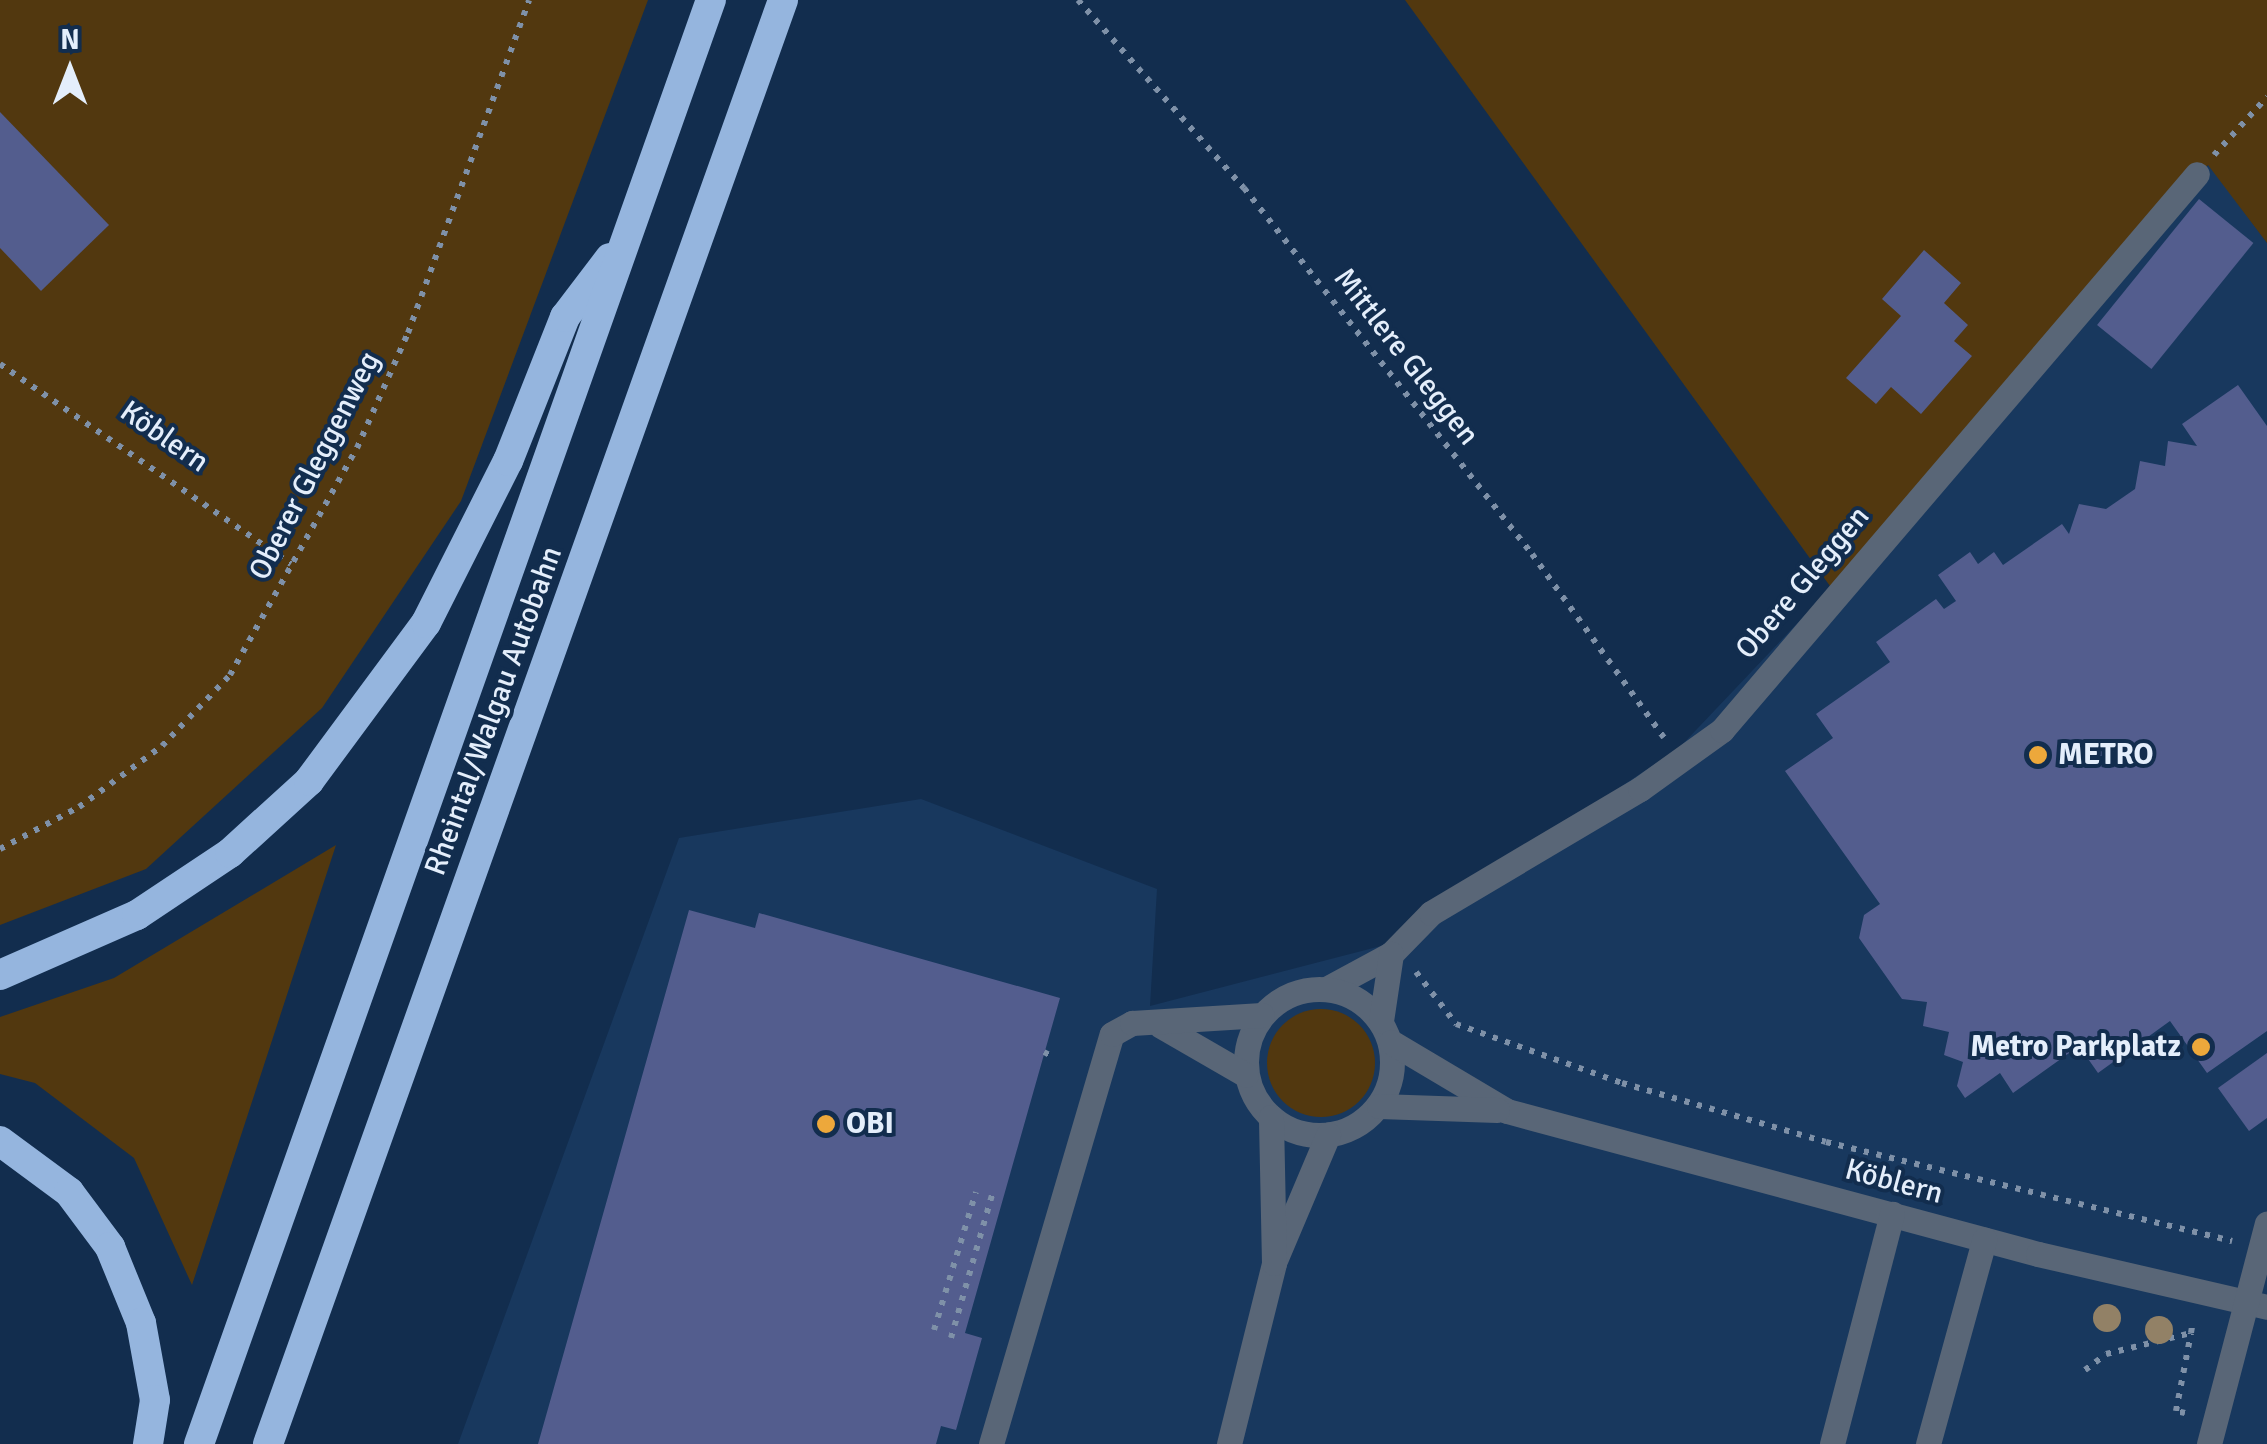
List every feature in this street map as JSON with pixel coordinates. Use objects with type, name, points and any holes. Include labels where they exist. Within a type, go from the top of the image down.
[{"type":"highway","name":"Rheintal/Walgau Autobahn","points":[[199,1444],[711,0]]},
{"type":"highway","name":"Rheintal/Walgau Autobahn","points":[[268,1444],[783,0]]},
{"type":"highway","points":[[0,975],[137,914],[230,853],[309,781],[426,623],[508,461],[565,317],[627,236]]},
{"type":"highway","points":[[0,1141],[70,1192],[110,1247],[141,1323],[155,1400],[148,1444]]},
{"type":"street","name":"Obere Gleggen","points":[[1328,988],[1391,954],[1431,913],[1640,789],[1722,730],[2197,174]]},
{"type":"street","points":[[1271,1118],[1288,1128],[1328,1135],[1365,1120],[1379,1106],[1393,1065],[1386,1032],[1391,954]]},
{"type":"street","points":[[1246,1074],[1251,1033],[1262,1015],[1292,993],[1328,988]]},
{"type":"street","name":"Köblern","points":[[1328,988],[1358,1000],[1386,1032],[1507,1110]]},
{"type":"street","points":[[991,1444],[1112,1034],[1132,1023],[1160,1026],[1262,1015]]},
{"type":"street","points":[[1160,1026],[1246,1074],[1271,1118],[1274,1262]]},
{"type":"street","name":"Köblern","points":[[1379,1106],[1507,1110],[1984,1240],[2256,1305]]},
{"type":"street","points":[[1229,1444],[1274,1262],[1328,1135]]},
{"type":"street","points":[[1832,1444],[1892,1214]]},
{"type":"street","points":[[2212,1433],[2256,1305],[2264,1236]]},
{"type":"street","points":[[1928,1444],[1984,1240]]},
{"type":"path","name":"Oberer Gleggenweg","points":[[0,849],[79,807],[162,746],[230,675],[356,448],[408,333],[530,0]]},
{"type":"path","name":"Mittlere Gleggen","points":[[1078,0],[1244,188],[1532,554],[1679,758]]},
{"type":"path","points":[[2197,174],[2267,97]]},
{"type":"path","name":"Köblern","points":[[0,364],[291,564]]},
{"type":"path","points":[[1391,954],[1430,984],[1456,1024],[1622,1083],[1826,1142],[2264,1236]]},
{"type":"path","points":[[1044,1052],[1053,1057]]},
{"type":"path","points":[[934,1330],[976,1192]]},
{"type":"path","points":[[951,1338],[992,1195]]},
{"type":"path","points":[[2193,1321],[2176,1411],[2212,1433]]},
{"type":"path","points":[[2085,1370],[2106,1354],[2191,1333]]},
{"type":"shaded area","points":[[0,0],[648,0],[461,501],[322,708],[146,869],[0,925]]},
{"type":"shaded area","points":[[1405,0],[2267,0],[2267,243],[2208,165],[2096,308],[1830,586]]},
{"type":"shaded area","points":[[2209,164],[2267,243],[2267,1444],[458,1444],[679,838],[921,799],[1157,889],[1150,1006],[1381,946],[1679,748],[2096,308]]},
{"type":"shaded area","points":[[336,845],[192,1285],[134,1158],[35,1083],[0,1074],[0,1017],[114,978]]},
{"type":"shaded area","points":[[1321,1009],[1341,1014],[1359,1025],[1370,1043],[1375,1063],[1370,1083],[1359,1101],[1341,1112],[1321,1117],[1301,1112],[1283,1101],[1272,1083],[1267,1063],[1272,1043],[1283,1025],[1301,1014]]},
{"type":"building","points":[[0,112],[109,225],[41,291],[0,248]]},
{"type":"building","points":[[2199,199],[2253,243],[2151,369],[2097,325]]},
{"type":"building","points":[[1924,250],[1961,283],[1944,303],[1968,325],[1954,341],[1972,356],[1921,414],[1891,387],[1876,404],[1846,378],[1901,316],[1882,299]]},
{"type":"building","name":"METRO","points":[[2238,385],[2267,426],[2267,1031],[2207,1073],[2170,1021],[2098,1073],[2079,1046],[2013,1093],[2000,1073],[1965,1098],[1957,1086],[1963,1062],[1944,1055],[1949,1032],[1923,1026],[1927,1002],[1902,999],[1859,938],[1864,915],[1880,904],[1785,771],[1833,738],[1816,714],[1890,662],[1876,642],[1936,599],[1944,609],[1956,601],[1938,575],[1970,552],[1978,564],[1994,552],[2003,565],[2062,524],[2069,534],[2079,504],[2106,509],[2135,489],[2140,461],[2165,466],[2168,441],[2197,446],[2182,424]]},
{"type":"building","name":"OBI","points":[[689,910],[755,928],[759,913],[1060,998],[965,1333],[982,1338],[956,1430],[941,1426],[936,1444],[538,1444]]},
{"type":"building","points":[[2267,1053],[2267,1118],[2249,1131],[2218,1088]]},
{"type":"place","name":"METRO","points":[[2038,755]]},
{"type":"place","name":"Metro Parkplatz","points":[[2201,1047]]},
{"type":"place","name":"OBI","points":[[826,1124]]}]
